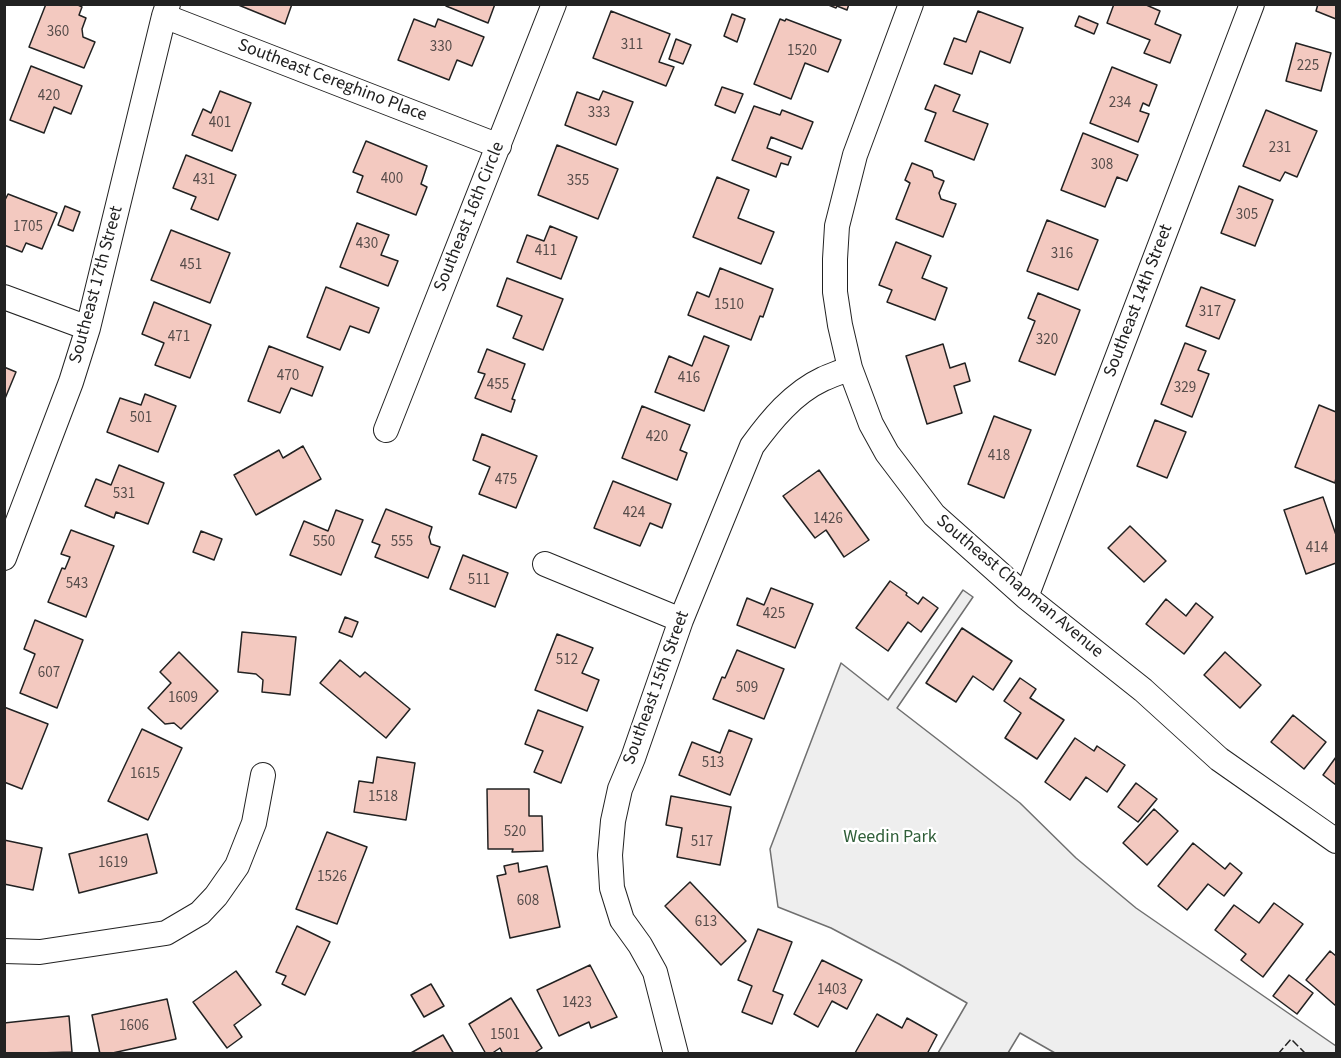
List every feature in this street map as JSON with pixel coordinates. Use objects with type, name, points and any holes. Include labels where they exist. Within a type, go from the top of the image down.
[{"type":"street","name":"Southeast 16th Circle","points":[[386,430],[554,4]]},
{"type":"street","name":"Southeast Chapman Avenue","points":[[911,4],[855,155],[837,226],[835,292],[840,325],[850,368],[871,424],[887,453],[933,515],[1026,597],[1143,690],[1219,759],[1336,841]]},
{"type":"street","name":"Southeast 14th Street","points":[[1026,597],[1252,4]]},
{"type":"street","name":"Southeast Cereghino Place","points":[[166,10],[499,146]]},
{"type":"street","name":"Southeast 17th Street","points":[[4,558],[71,382],[88,328],[166,10]]},
{"type":"street","points":[[4,297],[88,328]]},
{"type":"street","name":"Southeast 15th Street","points":[[676,1053],[655,972],[640,945],[622,920],[612,888],[610,855],[613,821],[620,789],[681,620],[752,446],[770,421],[796,397],[822,380],[850,368]]},
{"type":"street","points":[[545,564],[681,620]]},
{"type":"street","points":[[4,951],[40,952],[166,933],[200,914],[237,866],[254,822],[263,775]]},
{"type":"green space","name":"Weedin Park","points":[[963,590],[973,597],[897,708],[1020,803],[1076,858],[1136,908],[1336,1046],[1336,1053],[1055,1053],[1020,1033],[1008,1053],[938,1053],[967,1003],[831,928],[778,907],[770,849],[841,663],[888,700]]},
{"type":"building","points":[[46,4],[76,4],[82,7],[79,15],[86,18],[82,29],[83,37],[95,42],[84,68],[29,47]]},
{"type":"building","points":[[236,4],[292,4],[285,24]]},
{"type":"building","points":[[446,4],[495,4],[488,23],[446,6]]},
{"type":"building","points":[[826,4],[849,4],[847,10]]},
{"type":"building","points":[[1114,4],[1144,4],[1160,11],[1155,24],[1181,35],[1170,63],[1144,53],[1150,40],[1107,23]]},
{"type":"building","points":[[1318,4],[1336,4],[1336,19],[1316,11]]},
{"type":"building","points":[[611,11],[670,34],[659,62],[674,67],[666,86],[593,58]]},
{"type":"building","points":[[978,11],[1023,28],[1010,63],[980,51],[972,74],[944,64],[954,38],[966,42]]},
{"type":"building","points":[[732,14],[745,19],[737,42],[724,36]]},
{"type":"building","points":[[1079,16],[1098,24],[1094,34],[1075,26]]},
{"type":"building","points":[[414,19],[435,27],[438,19],[484,37],[472,66],[457,60],[449,80],[398,60]]},
{"type":"building","points":[[780,19],[785,21],[786,19],[841,40],[828,72],[805,63],[791,99],[754,84]]},
{"type":"building","points":[[676,39],[691,45],[683,64],[669,59]]},
{"type":"building","points":[[1296,43],[1331,53],[1321,91],[1286,81]]},
{"type":"building","points":[[31,66],[82,86],[71,114],[54,107],[44,133],[10,120]]},
{"type":"building","points":[[1112,67],[1157,85],[1149,106],[1143,103],[1140,111],[1149,114],[1138,142],[1090,123]]},
{"type":"building","points":[[935,85],[960,95],[953,111],[988,124],[974,160],[925,141],[936,113],[925,109]]},
{"type":"building","points":[[722,87],[743,94],[735,113],[715,105]]},
{"type":"building","points":[[220,91],[251,103],[232,151],[192,135],[203,109],[211,113]]},
{"type":"building","points":[[603,91],[633,102],[616,145],[565,125],[577,92],[599,100]]},
{"type":"building","points":[[754,106],[780,115],[782,110],[813,122],[802,149],[771,137],[767,148],[791,157],[788,165],[781,163],[776,177],[732,160]]},
{"type":"building","points":[[1266,110],[1317,131],[1297,177],[1285,172],[1280,181],[1243,166]]},
{"type":"building","points":[[1083,133],[1138,155],[1127,181],[1117,177],[1105,207],[1061,190]]},
{"type":"building","points":[[366,141],[427,166],[421,184],[427,187],[416,215],[357,192],[363,176],[353,172]]},
{"type":"building","points":[[557,145],[618,169],[598,219],[538,195]]},
{"type":"building","points":[[186,155],[236,175],[218,220],[191,209],[196,197],[173,188]]},
{"type":"building","points":[[912,163],[932,171],[934,177],[944,181],[939,193],[941,199],[956,204],[943,237],[896,219],[910,183],[905,180]]},
{"type":"building","points":[[717,177],[749,190],[738,218],[774,232],[761,264],[693,237]]},
{"type":"building","points":[[1239,186],[1273,200],[1255,246],[1221,233]]},
{"type":"building","points":[[8,194],[57,213],[42,249],[26,243],[22,252],[4,245],[4,202]]},
{"type":"building","points":[[65,206],[80,212],[73,231],[58,225]]},
{"type":"building","points":[[1047,220],[1098,240],[1078,290],[1027,271]]},
{"type":"building","points":[[357,223],[389,235],[381,255],[398,261],[388,286],[340,267]]},
{"type":"building","points":[[550,226],[577,237],[561,279],[517,262],[527,235],[544,241]]},
{"type":"building","points":[[171,230],[230,253],[210,303],[151,280]]},
{"type":"building","points":[[896,242],[931,256],[922,278],[947,288],[935,320],[887,302],[892,290],[879,285]]},
{"type":"building","points":[[720,268],[773,289],[763,317],[760,316],[751,340],[688,315],[697,292],[709,297]]},
{"type":"building","points":[[507,278],[563,299],[543,350],[513,338],[522,316],[497,306]]},
{"type":"building","points":[[326,287],[379,308],[369,333],[350,326],[340,350],[307,337]]},
{"type":"building","points":[[1201,287],[1235,300],[1219,339],[1186,326]]},
{"type":"building","points":[[1038,293],[1080,310],[1055,375],[1019,361],[1035,321],[1028,318]]},
{"type":"building","points":[[154,302],[211,325],[190,378],[155,365],[164,343],[142,334]]},
{"type":"building","points":[[704,336],[729,346],[704,411],[655,392],[669,356],[692,366]]},
{"type":"building","points":[[1185,343],[1206,351],[1198,370],[1209,374],[1192,417],[1161,404]]},
{"type":"building","points":[[943,344],[950,368],[965,363],[970,381],[954,386],[962,413],[927,424],[906,356]]},
{"type":"building","points":[[269,346],[323,367],[312,396],[291,388],[280,413],[248,401]]},
{"type":"building","points":[[487,349],[525,364],[512,399],[515,400],[511,412],[475,398],[485,374],[478,372]]},
{"type":"building","points":[[4,367],[16,372],[4,401]]},
{"type":"building","points":[[145,394],[176,406],[158,452],[107,432],[120,398],[141,405]]},
{"type":"building","points":[[1319,405],[1336,412],[1335,483],[1295,467]]},
{"type":"building","points":[[642,406],[690,425],[680,450],[687,453],[677,480],[622,458]]},
{"type":"building","points":[[994,416],[1031,430],[1004,498],[968,484]]},
{"type":"building","points":[[1155,420],[1186,432],[1167,478],[1137,466]]},
{"type":"building","points":[[482,434],[537,456],[516,508],[479,494],[490,467],[473,460]]},
{"type":"building","points":[[303,446],[321,479],[256,515],[234,475],[279,450],[283,458]]},
{"type":"building","points":[[119,465],[164,483],[148,524],[116,512],[114,518],[85,506],[96,479],[111,485]]},
{"type":"building","points":[[819,470],[869,540],[844,557],[826,530],[815,538],[783,496]]},
{"type":"building","points":[[613,481],[671,504],[662,528],[650,523],[640,546],[594,528]]},
{"type":"building","points":[[1323,497],[1336,535],[1336,563],[1306,574],[1284,510]]},
{"type":"building","points":[[386,509],[432,527],[429,537],[431,544],[440,547],[428,578],[375,557],[380,545],[372,542]]},
{"type":"building","points":[[336,510],[363,520],[341,575],[290,555],[304,521],[328,531]]},
{"type":"building","points":[[1130,526],[1166,561],[1144,582],[1108,548]]},
{"type":"building","points":[[71,530],[114,546],[86,617],[48,602],[62,568],[65,569],[70,557],[61,554]]},
{"type":"building","points":[[201,531],[222,539],[214,560],[193,552]]},
{"type":"building","points":[[463,555],[508,573],[495,607],[450,589]]},
{"type":"building","points":[[890,581],[918,604],[923,597],[938,608],[921,632],[908,622],[888,651],[856,628]]},
{"type":"building","points":[[771,588],[813,604],[795,648],[737,625],[747,598],[764,605]]},
{"type":"building","points":[[1166,599],[1186,616],[1196,603],[1213,617],[1184,654],[1146,624]]},
{"type":"building","points":[[345,617],[358,622],[352,637],[339,632]]},
{"type":"building","points":[[35,620],[83,640],[57,708],[20,693],[35,654],[24,649]]},
{"type":"building","points":[[962,628],[1012,661],[993,690],[973,676],[956,702],[926,683]]},
{"type":"building","points":[[242,632],[296,637],[290,695],[262,692],[263,680],[256,674],[238,672]]},
{"type":"building","points":[[557,634],[593,648],[582,673],[599,680],[587,711],[535,690]]},
{"type":"building","points":[[737,650],[784,669],[764,719],[713,699]]},
{"type":"building","points":[[179,652],[218,691],[181,729],[174,723],[165,724],[148,708],[171,683],[160,672]]},
{"type":"building","points":[[1225,652],[1261,685],[1240,708],[1204,675]]},
{"type":"building","points":[[340,660],[360,677],[365,672],[410,709],[386,738],[320,683]]},
{"type":"building","points":[[1020,678],[1036,689],[1030,698],[1064,720],[1037,759],[1005,738],[1021,713],[1004,701]]},
{"type":"building","points":[[4,707],[48,724],[22,789],[4,782]]},
{"type":"building","points":[[538,710],[583,727],[561,783],[534,772],[543,751],[525,744]]},
{"type":"building","points":[[1293,715],[1326,742],[1304,769],[1271,742]]},
{"type":"building","points":[[142,729],[182,748],[148,820],[108,801]]},
{"type":"building","points":[[729,730],[752,739],[730,795],[679,775],[692,742],[720,753]]},
{"type":"building","points":[[1075,738],[1094,751],[1097,746],[1125,765],[1107,792],[1086,777],[1070,800],[1045,782]]},
{"type":"building","points":[[377,757],[415,763],[406,820],[354,812],[359,781],[373,783]]},
{"type":"building","points":[[1336,757],[1336,785],[1323,775]]},
{"type":"building","points":[[1136,783],[1157,799],[1138,822],[1118,807]]},
{"type":"building","points":[[487,789],[529,789],[529,816],[542,816],[543,851],[512,852],[513,849],[488,849]]},
{"type":"building","points":[[671,796],[731,807],[720,865],[677,857],[682,828],[666,825]]},
{"type":"building","points":[[1154,809],[1178,831],[1147,865],[1123,843]]},
{"type":"building","points":[[327,832],[367,847],[337,924],[296,909]]},
{"type":"building","points":[[147,834],[157,873],[79,893],[69,854]]},
{"type":"building","points":[[4,840],[42,848],[33,890],[4,884]]},
{"type":"building","points":[[1193,843],[1225,869],[1230,863],[1242,873],[1224,896],[1208,884],[1187,910],[1158,886]]},
{"type":"building","points":[[518,863],[519,872],[547,866],[560,927],[510,938],[497,876],[506,874],[504,866]]},
{"type":"building","points":[[690,882],[746,941],[721,965],[665,906]]},
{"type":"building","points":[[1274,903],[1303,924],[1263,977],[1241,960],[1246,954],[1215,930],[1234,905],[1259,923]]},
{"type":"building","points":[[297,926],[330,942],[305,995],[282,984],[286,976],[276,972]]},
{"type":"building","points":[[758,929],[792,942],[773,991],[783,995],[772,1024],[742,1012],[752,986],[738,980]]},
{"type":"building","points":[[1330,951],[1336,956],[1336,1006],[1306,980]]},
{"type":"building","points":[[822,960],[862,980],[847,1009],[832,1001],[818,1027],[794,1014]]},
{"type":"building","points":[[590,965],[617,1017],[591,1028],[589,1022],[559,1036],[537,990]]},
{"type":"building","points":[[236,971],[261,1005],[234,1025],[242,1037],[227,1048],[193,1002]]},
{"type":"building","points":[[1289,975],[1313,993],[1297,1014],[1273,996]]},
{"type":"building","points":[[431,984],[444,1006],[424,1017],[411,995]]},
{"type":"building","points":[[511,998],[542,1048],[533,1054],[503,1054],[500,1048],[491,1054],[486,1054],[469,1024]]},
{"type":"building","points":[[167,999],[176,1039],[100,1054],[92,1015]]},
{"type":"building","points":[[877,1014],[902,1028],[907,1018],[937,1035],[927,1054],[856,1054]]},
{"type":"building","points":[[69,1016],[72,1052],[4,1054],[4,1023]]},
{"type":"building","points":[[443,1035],[454,1054],[409,1054]]},
{"type":"fence","points":[[1278,1054],[1291,1039],[1306,1054]]}]
